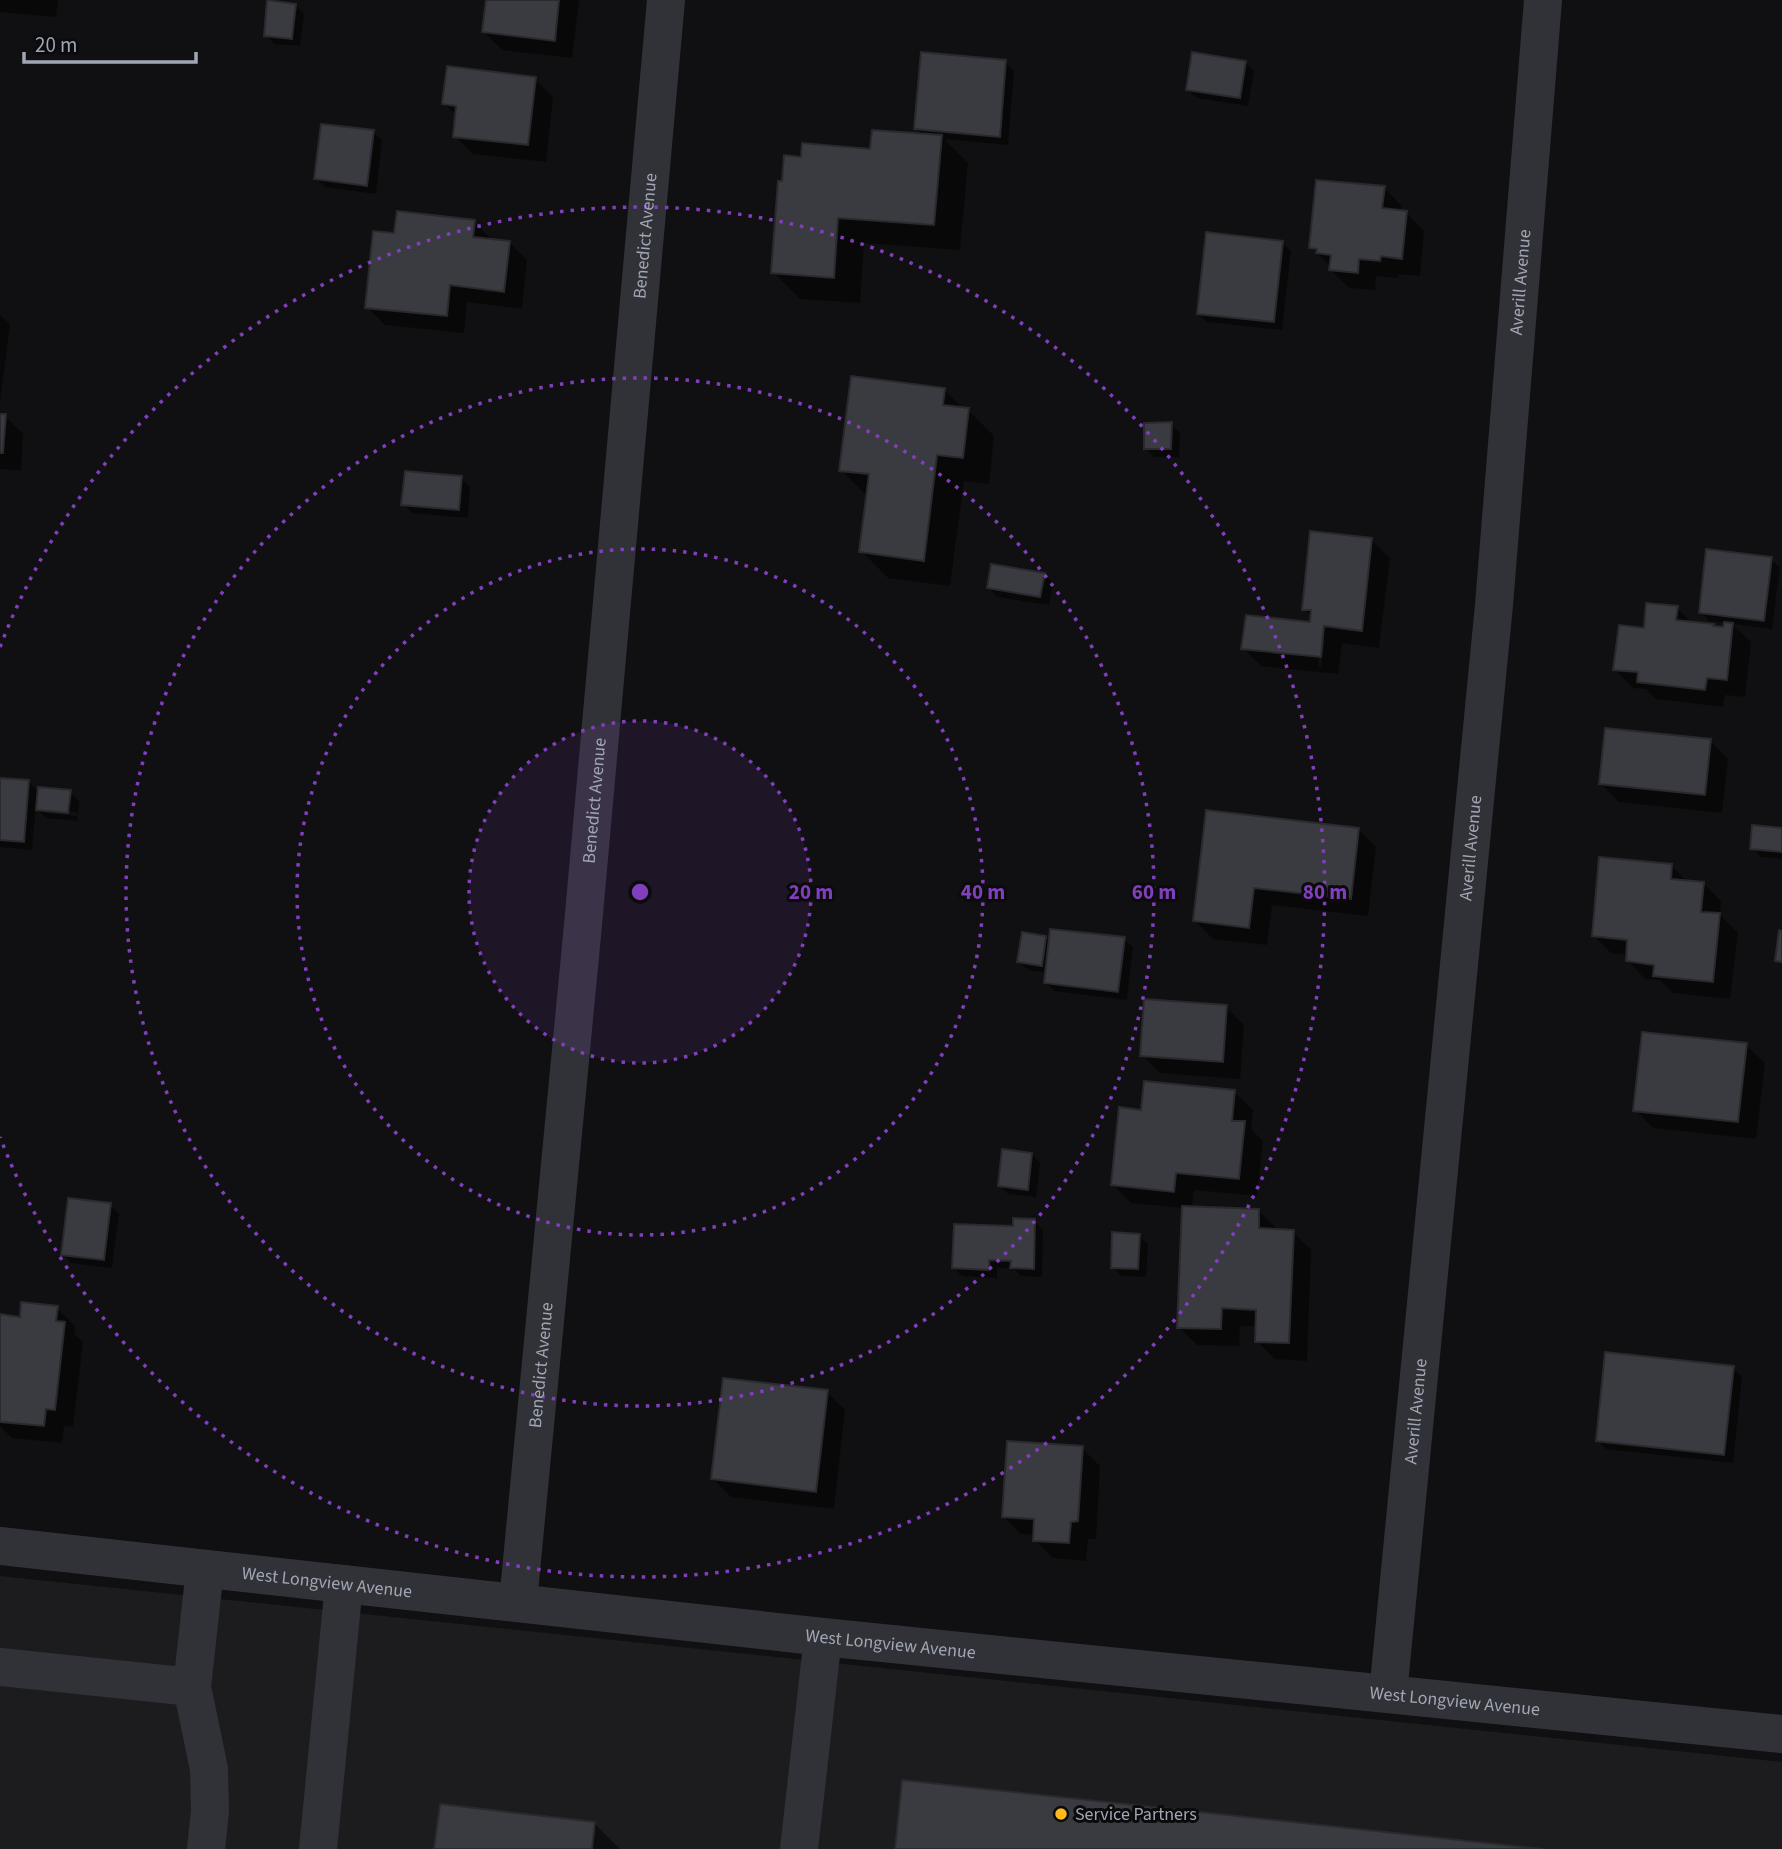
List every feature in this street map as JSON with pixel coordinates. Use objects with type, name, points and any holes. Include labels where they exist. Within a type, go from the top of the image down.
[{"type":"street","name":"Benedict Avenue","points":[[518,1602],[582,939],[666,0]]},
{"type":"street","name":"Averill Avenue","points":[[1388,1694],[1494,605],[1543,0]]},
{"type":"street","name":"West Longview Avenue","points":[[0,1546],[823,1637],[1782,1734]]},
{"type":"street","points":[[205,1569],[192,1687],[209,1769],[210,1811],[206,1849]]},
{"type":"street","points":[[318,1849],[344,1584]]},
{"type":"street","points":[[799,1849],[823,1637]]},
{"type":"street","points":[[0,1667],[192,1687]]},
{"type":"shaded area","points":[[0,1576],[1782,1762],[1782,1849],[0,1849]]},
{"type":"building","points":[[267,0],[296,4],[292,39],[264,36]]},
{"type":"building","points":[[486,0],[559,0],[555,41],[482,32]]},
{"type":"building","points":[[921,52],[1006,60],[1000,137],[914,129]]},
{"type":"building","points":[[1192,52],[1246,61],[1240,98],[1186,90]]},
{"type":"building","points":[[447,66],[536,77],[528,145],[453,137],[456,106],[442,104]]},
{"type":"building","points":[[321,124],[374,130],[367,186],[314,179]]},
{"type":"building","points":[[872,130],[942,135],[934,225],[838,218],[834,278],[771,273],[778,181],[782,181],[784,155],[801,157],[802,143],[870,149]]},
{"type":"building","points":[[1316,180],[1385,186],[1382,208],[1407,211],[1402,259],[1381,256],[1380,261],[1359,259],[1358,273],[1329,270],[1331,255],[1316,253],[1317,249],[1309,248]]},
{"type":"building","points":[[397,211],[475,220],[473,237],[510,241],[504,292],[450,285],[447,316],[365,308],[373,231],[394,233]]},
{"type":"building","points":[[1206,232],[1283,241],[1274,322],[1197,314]]},
{"type":"building","points":[[851,376],[945,388],[943,405],[969,408],[963,458],[937,455],[924,561],[859,552],[869,474],[839,471]]},
{"type":"building","points":[[0,414],[6,414],[3,453],[0,453]]},
{"type":"building","points":[[1172,422],[1171,449],[1144,449],[1144,423]]},
{"type":"building","points":[[405,471],[462,476],[459,510],[401,505]]},
{"type":"building","points":[[1310,531],[1372,538],[1362,631],[1324,626],[1321,657],[1241,649],[1246,615],[1310,622],[1311,610],[1302,610]]},
{"type":"building","points":[[1706,549],[1772,557],[1764,621],[1699,613]]},
{"type":"building","points":[[991,564],[1045,573],[1040,597],[987,588]]},
{"type":"building","points":[[1646,603],[1678,606],[1676,620],[1723,627],[1724,622],[1733,623],[1727,680],[1707,678],[1705,690],[1637,682],[1638,672],[1613,670],[1619,625],[1644,628]]},
{"type":"building","points":[[1605,728],[1711,739],[1705,795],[1599,784]]},
{"type":"building","points":[[0,778],[29,780],[24,842],[0,840]]},
{"type":"building","points":[[38,787],[71,790],[68,813],[36,810]]},
{"type":"building","points":[[1206,810],[1359,828],[1351,899],[1254,888],[1249,928],[1193,921]]},
{"type":"building","points":[[1752,825],[1782,828],[1782,852],[1750,849]]},
{"type":"building","points":[[1599,857],[1672,864],[1671,879],[1704,882],[1701,912],[1720,913],[1713,982],[1653,976],[1654,965],[1626,961],[1627,940],[1592,936]]},
{"type":"building","points":[[1050,929],[1125,937],[1118,992],[1044,983]]},
{"type":"building","points":[[1779,930],[1782,931],[1782,962],[1775,961]]},
{"type":"building","points":[[1022,932],[1046,936],[1042,966],[1017,962]]},
{"type":"building","points":[[1144,999],[1227,1005],[1223,1062],[1140,1056]]},
{"type":"building","points":[[1642,1032],[1747,1043],[1738,1122],[1633,1111]]},
{"type":"building","points":[[1144,1081],[1235,1090],[1232,1121],[1245,1121],[1239,1179],[1176,1173],[1174,1192],[1111,1185],[1119,1107],[1141,1110]]},
{"type":"building","points":[[1002,1149],[1032,1153],[1028,1190],[998,1186]]},
{"type":"building","points":[[68,1198],[111,1203],[104,1260],[61,1255]]},
{"type":"building","points":[[1182,1206],[1259,1209],[1259,1228],[1294,1230],[1289,1343],[1255,1342],[1256,1310],[1222,1308],[1221,1329],[1177,1328]]},
{"type":"building","points":[[1013,1218],[1035,1219],[1034,1269],[1010,1268],[1011,1261],[989,1260],[989,1270],[952,1268],[954,1224],[1013,1226]]},
{"type":"building","points":[[1112,1232],[1140,1234],[1138,1269],[1111,1268]]},
{"type":"building","points":[[21,1302],[58,1306],[56,1321],[65,1322],[55,1410],[46,1409],[44,1426],[0,1422],[0,1314],[20,1317]]},
{"type":"building","points":[[1605,1352],[1734,1366],[1724,1455],[1596,1441]]},
{"type":"building","points":[[723,1378],[828,1390],[816,1492],[711,1479]]},
{"type":"building","points":[[1007,1441],[1083,1446],[1078,1521],[1071,1522],[1069,1543],[1033,1541],[1034,1519],[1002,1517]]},
{"type":"building","name":"Service Partners","points":[[902,1780],[1543,1849],[895,1849]]},
{"type":"building","points":[[440,1804],[595,1822],[592,1849],[434,1849]]},
{"type":"place","name":"Service Partners","points":[[1061,1814]]}]
